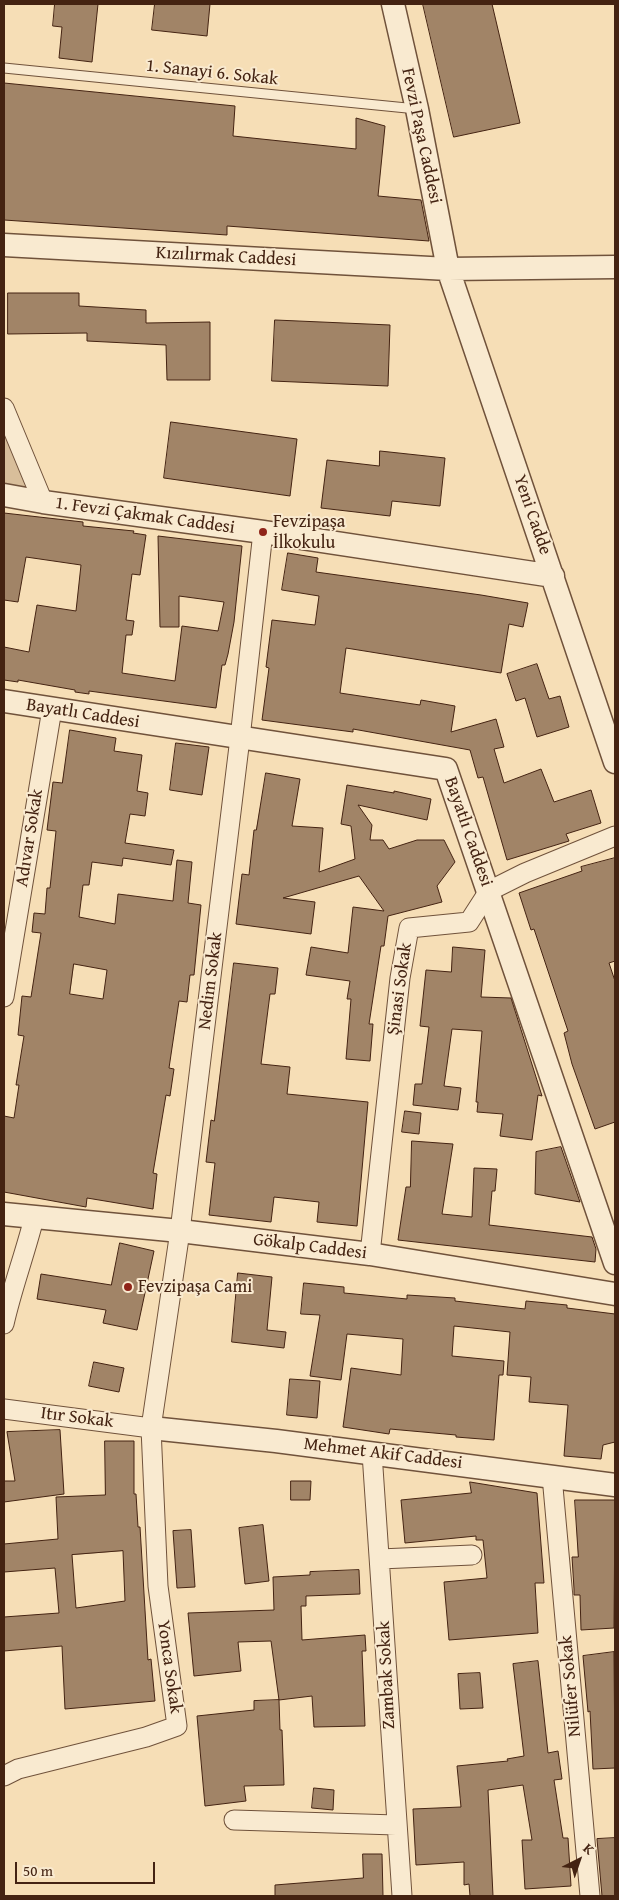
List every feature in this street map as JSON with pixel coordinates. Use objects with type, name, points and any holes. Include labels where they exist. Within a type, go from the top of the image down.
[{"type":"street","name":"Fevzi Paşa Caddesi","points":[[393,4],[417,110],[448,269]]},
{"type":"street","name":"Kızılırmak Caddesi","points":[[4,245],[448,269],[615,267]]},
{"type":"street","name":"Yeni Cadde","points":[[448,269],[615,762]]},
{"type":"street","points":[[4,408],[43,502]]},
{"type":"street","name":"1. Fevzi Çakmak Caddesi","points":[[4,494],[43,502],[263,532],[553,576]]},
{"type":"street","name":"Nedim Sokak","points":[[151,1428],[180,1232],[263,532]]},
{"type":"street","name":"Bayatlı Caddesi","points":[[4,701],[446,768],[615,1263]]},
{"type":"street","name":"Adıvar Sokak","points":[[4,997],[52,709]]},
{"type":"street","points":[[489,891],[525,873],[615,836]]},
{"type":"street","name":"Şinasi Sokak","points":[[370,1254],[400,978],[409,928],[469,922],[489,891]]},
{"type":"street","name":"Gökalp Caddesi","points":[[4,1214],[370,1254],[615,1294]]},
{"type":"street","points":[[4,1324],[10,1295],[26,1249],[34,1218]]},
{"type":"street","name":"Itır Sokak","points":[[4,1409],[151,1428]]},
{"type":"street","name":"Mehmet Akif Caddesi","points":[[151,1428],[276,1441],[615,1485]]},
{"type":"street","name":"Yonca Sokak","points":[[4,1776],[18,1769],[146,1737],[177,1726],[158,1586],[151,1428]]},
{"type":"street","name":"Zambak Sokak","points":[[372,1453],[402,1896]]},
{"type":"street","name":"Nilüfer Sokak","points":[[552,1476],[590,1896]]},
{"type":"street","points":[[380,1559],[472,1555]]},
{"type":"street","points":[[234,1820],[396,1824]]},
{"type":"lane","name":"1. Sanayi 6. Sokak","points":[[4,68],[417,110]]},
{"type":"shaded area","points":[[4,408],[43,502],[4,495]]},
{"type":"building","points":[[55,4],[98,4],[92,62],[59,58],[62,27],[53,26]]},
{"type":"building","points":[[155,4],[210,4],[207,36],[152,30]]},
{"type":"building","points":[[423,4],[492,4],[520,123],[454,137]]},
{"type":"building","points":[[4,83],[235,106],[233,136],[356,149],[356,118],[385,126],[378,196],[421,200],[429,241],[227,226],[227,235],[4,220]]},
{"type":"building","points":[[8,293],[79,293],[79,306],[146,310],[146,323],[210,322],[210,380],[167,380],[166,345],[87,341],[87,333],[8,334]]},
{"type":"building","points":[[275,320],[390,325],[388,386],[272,381]]},
{"type":"building","points":[[171,422],[297,439],[290,496],[164,478]]},
{"type":"building","points":[[380,451],[445,458],[440,506],[392,501],[390,516],[321,508],[327,460],[379,466]]},
{"type":"building","points":[[4,513],[83,522],[83,526],[134,531],[133,533],[146,535],[140,575],[132,574],[126,620],[134,621],[132,635],[126,635],[122,673],[175,681],[182,626],[218,631],[224,602],[179,596],[179,627],[160,627],[158,536],[242,546],[234,622],[225,665],[222,665],[216,708],[89,691],[89,694],[18,680],[18,682],[4,680],[4,647],[29,652],[37,605],[76,611],[81,565],[26,557],[18,602],[4,600]]},
{"type":"building","points":[[288,553],[318,558],[316,572],[528,603],[523,627],[509,624],[501,673],[346,648],[340,693],[420,705],[421,700],[455,706],[451,732],[496,719],[504,747],[494,749],[504,783],[541,769],[554,802],[591,790],[601,823],[566,834],[569,841],[507,860],[483,777],[478,778],[470,750],[353,729],[353,732],[262,720],[269,668],[266,667],[272,620],[315,625],[319,596],[282,590]]},
{"type":"building","points":[[537,664],[549,699],[560,696],[569,727],[537,737],[525,698],[516,701],[507,674]]},
{"type":"building","points":[[70,730],[116,738],[114,751],[142,755],[137,791],[148,793],[145,816],[130,814],[125,843],[174,850],[171,865],[123,858],[122,866],[92,862],[89,885],[83,885],[79,917],[115,924],[118,894],[173,901],[177,860],[192,862],[188,903],[201,905],[194,975],[190,975],[187,1002],[179,1001],[169,1068],[174,1069],[170,1096],[166,1095],[153,1173],[157,1174],[153,1209],[87,1198],[86,1207],[4,1192],[4,1116],[14,1118],[19,1085],[16,1085],[24,1036],[18,1035],[22,996],[31,997],[41,933],[32,932],[34,913],[45,914],[47,888],[50,888],[56,831],[47,830],[53,782],[62,783]],"holes":[[[74,964],[107,970],[103,999],[70,994]]]},
{"type":"building","points":[[176,743],[209,747],[202,795],[170,790]]},
{"type":"building","points":[[266,773],[300,779],[292,826],[323,828],[319,872],[355,859],[351,826],[341,824],[347,785],[394,793],[394,791],[431,799],[427,820],[358,805],[372,825],[370,840],[383,840],[389,849],[417,840],[444,840],[455,862],[437,886],[442,902],[388,916],[384,946],[381,946],[369,1024],[373,1024],[370,1061],[346,1059],[351,999],[347,999],[350,981],[306,975],[311,947],[348,953],[353,907],[384,911],[359,876],[283,898],[315,902],[311,934],[236,924],[242,874],[249,875],[254,830],[256,830]]},
{"type":"building","points":[[615,858],[615,961],[609,963],[615,981],[615,1122],[595,1129],[572,1064],[564,1033],[568,1031],[534,929],[531,930],[519,893],[582,871],[581,867]]},
{"type":"building","points":[[453,947],[485,950],[481,997],[511,998],[542,1096],[538,1095],[532,1140],[500,1136],[503,1114],[477,1112],[478,1102],[476,1102],[482,1031],[452,1029],[444,1086],[461,1088],[458,1110],[413,1105],[415,1084],[422,1084],[429,1027],[420,1026],[426,970],[451,972]]},
{"type":"building","points":[[234,963],[278,968],[275,994],[270,994],[261,1064],[290,1067],[287,1094],[368,1102],[357,1226],[317,1222],[319,1202],[274,1197],[271,1222],[209,1215],[215,1163],[206,1162],[211,1120],[214,1121]]},
{"type":"building","points":[[405,1111],[421,1113],[419,1134],[402,1132]]},
{"type":"building","points":[[412,1141],[453,1144],[442,1214],[472,1217],[474,1168],[497,1169],[495,1191],[492,1191],[489,1225],[592,1237],[596,1249],[595,1262],[398,1240],[406,1187],[410,1187]]},
{"type":"building","points":[[561,1147],[580,1202],[535,1194],[536,1152]]},
{"type":"building","name":"Fevzipaşa Cami","points":[[120,1243],[154,1251],[137,1330],[103,1323],[106,1310],[37,1299],[41,1274],[111,1285]]},
{"type":"building","points":[[238,1273],[272,1277],[267,1330],[286,1332],[284,1348],[232,1342]]},
{"type":"building","points":[[304,1283],[344,1287],[344,1293],[407,1299],[407,1295],[455,1298],[455,1301],[525,1309],[526,1301],[567,1305],[567,1308],[615,1314],[615,1442],[603,1445],[601,1459],[564,1456],[568,1405],[529,1402],[531,1377],[507,1375],[510,1332],[454,1326],[452,1356],[504,1361],[503,1375],[499,1375],[494,1440],[390,1429],[389,1434],[343,1427],[351,1368],[401,1375],[403,1339],[347,1334],[341,1380],[310,1376],[320,1315],[301,1314]]},
{"type":"building","points":[[94,1362],[124,1368],[119,1392],[89,1386]]},
{"type":"building","points":[[290,1379],[320,1381],[317,1418],[287,1415]]},
{"type":"building","points":[[60,1430],[64,1494],[4,1502],[4,1481],[15,1481],[7,1432]]},
{"type":"building","points":[[105,1441],[134,1441],[134,1494],[136,1494],[138,1527],[140,1527],[148,1660],[151,1659],[155,1701],[65,1709],[62,1646],[4,1651],[4,1617],[59,1613],[55,1568],[4,1572],[4,1544],[58,1539],[56,1497],[105,1495]],"holes":[[[123,1551],[125,1601],[76,1608],[72,1555]]]},
{"type":"building","points":[[291,1481],[311,1481],[310,1500],[291,1500]]},
{"type":"building","points":[[470,1482],[537,1493],[544,1583],[535,1583],[538,1633],[449,1640],[444,1582],[487,1578],[483,1540],[476,1540],[476,1536],[405,1543],[401,1500],[471,1493]]},
{"type":"building","points":[[575,1500],[615,1500],[614,1628],[581,1630],[580,1595],[574,1595],[572,1557],[578,1557]]},
{"type":"building","points":[[263,1525],[269,1581],[245,1584],[239,1528]]},
{"type":"building","points":[[191,1530],[195,1587],[177,1588],[173,1531]]},
{"type":"building","points":[[359,1570],[360,1594],[306,1596],[306,1606],[301,1606],[302,1640],[365,1635],[366,1651],[362,1651],[365,1726],[314,1727],[312,1696],[279,1700],[271,1641],[238,1642],[241,1671],[194,1676],[188,1613],[274,1610],[273,1577],[310,1575],[310,1572]]},
{"type":"building","points":[[614,1652],[615,1768],[593,1769],[590,1711],[588,1712],[583,1656]]},
{"type":"building","points":[[538,1661],[548,1753],[558,1751],[562,1779],[554,1780],[563,1838],[568,1838],[571,1886],[525,1889],[522,1840],[532,1840],[523,1785],[488,1790],[493,1896],[470,1896],[469,1884],[464,1885],[464,1862],[416,1865],[413,1809],[461,1807],[457,1766],[508,1761],[507,1759],[524,1756],[513,1664]]},
{"type":"building","points":[[480,1673],[483,1708],[460,1709],[458,1674]]},
{"type":"building","points":[[279,1700],[284,1785],[244,1786],[246,1801],[205,1806],[197,1716],[254,1710],[254,1701]]},
{"type":"building","points":[[314,1788],[334,1790],[333,1810],[312,1808]]},
{"type":"building","points":[[615,1838],[615,1896],[602,1896],[597,1839]]},
{"type":"building","points":[[363,1854],[382,1854],[383,1896],[275,1896],[275,1885],[363,1878]]},
{"type":"place","name":"Fevzipaşa İlkokulu","points":[[263,532]]},
{"type":"place","name":"Fevzipaşa Cami","points":[[128,1287]]}]
